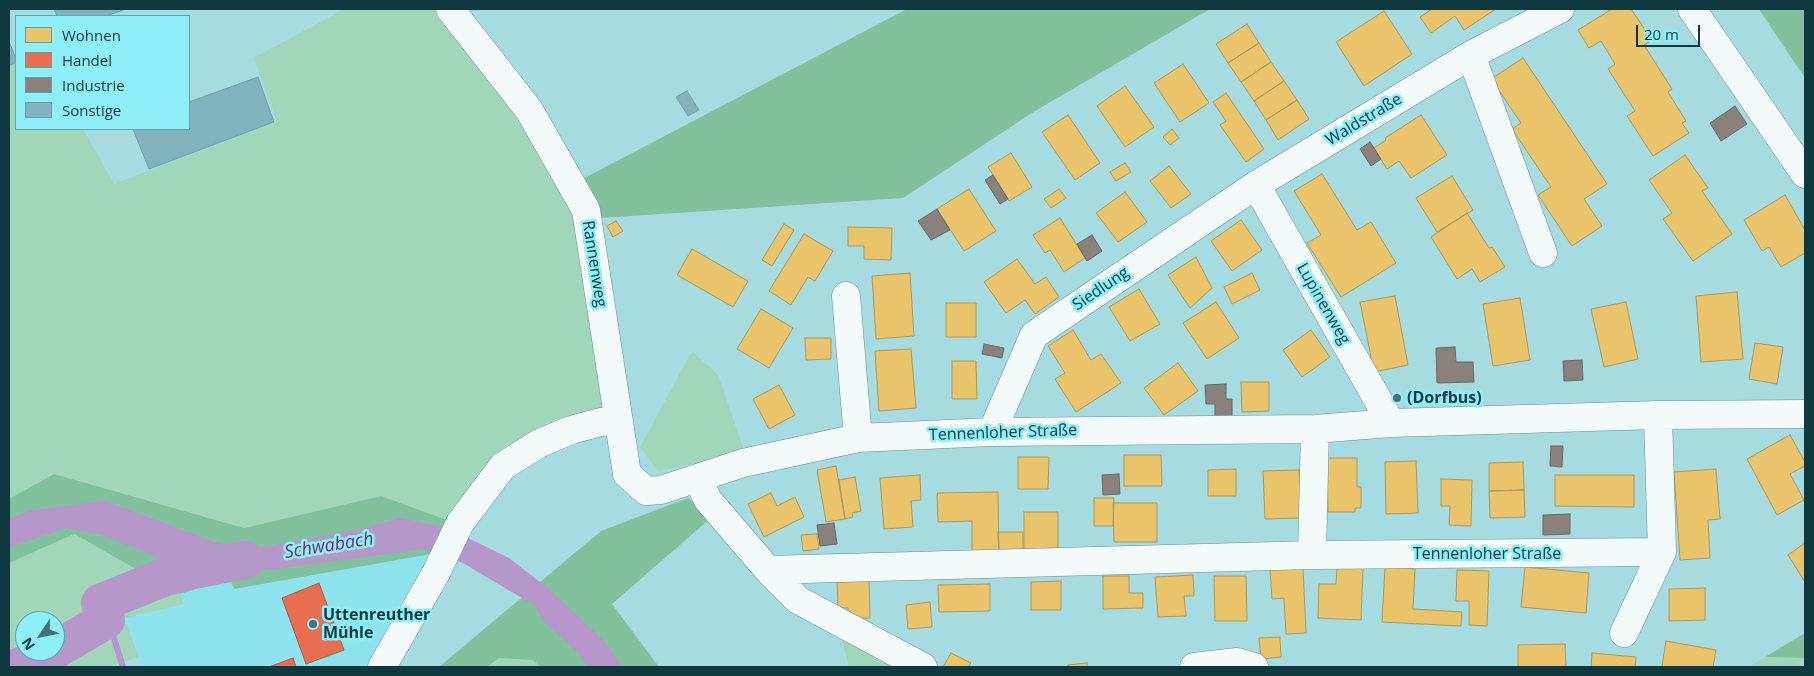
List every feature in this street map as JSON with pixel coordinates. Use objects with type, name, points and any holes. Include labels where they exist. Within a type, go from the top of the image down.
[{"type":"street","name":"Rannenweg","points":[[450,9],[529,110],[586,210],[627,474],[646,492]]},
{"type":"street","name":"Waldstraße","points":[[1256,184],[1472,55],[1560,9]]},
{"type":"street","points":[[1692,9],[1805,174]]},
{"type":"street","points":[[1472,55],[1542,253]]},
{"type":"street","name":"Lupinenweg","points":[[1256,184],[1391,423]]},
{"type":"street","name":"Siedlung","points":[[992,432],[1034,335],[1256,184]]},
{"type":"street","points":[[846,296],[858,438]]},
{"type":"street","name":"Tennenloher Straße","points":[[646,492],[661,490],[743,463],[858,438],[992,432],[1315,429],[1391,423],[1658,415],[1805,414]]},
{"type":"street","points":[[1624,633],[1662,552],[1658,415]]},
{"type":"street","points":[[382,667],[436,573],[460,522],[503,466],[540,442],[601,422],[619,421]]},
{"type":"street","points":[[1312,555],[1315,429]]},
{"type":"street","points":[[698,478],[708,500],[768,570],[798,600],[923,667]]},
{"type":"street","name":"Tennenloher Straße","points":[[768,570],[1312,555],[1662,552]]},
{"type":"street","points":[[1194,667],[1237,662],[1254,667]]},
{"type":"shaded area","points":[[431,554],[374,667],[143,667],[124,618],[183,604],[180,594],[231,578],[235,588]]},
{"type":"green space","points":[[344,9],[447,9],[573,184],[611,407],[447,520],[381,496],[244,528],[54,474],[9,499],[9,66],[15,63],[15,130],[84,130],[114,184],[277,122],[254,58]]},
{"type":"green space","points":[[907,9],[1210,9],[1035,111],[903,198],[585,219],[573,184]]},
{"type":"green space","points":[[1759,9],[1805,9],[1805,78]]},
{"type":"green space","points":[[692,351],[718,375],[745,453],[658,471],[640,447]]},
{"type":"green space","points":[[54,474],[244,528],[381,496],[447,520],[431,554],[234,589],[230,578],[180,594],[74,534],[9,563],[9,499]]},
{"type":"green space","points":[[688,498],[712,517],[612,604],[659,667],[541,667],[532,660],[499,658],[487,667],[439,667],[601,531]]},
{"type":"green space","points":[[74,534],[180,594],[184,604],[124,618],[139,657],[108,667],[9,667],[9,563]]},
{"type":"green space","points":[[1805,633],[1805,658],[1765,657]]},
{"type":"green space","points":[[841,636],[911,667],[849,667]]},
{"type":"green space","points":[[1765,657],[1805,658],[1805,667],[1749,667]]},
{"type":"green space","points":[[499,658],[532,660],[541,667],[487,667]]},
{"type":"water","points":[[105,501],[217,543],[252,549],[357,530],[401,518],[437,526],[468,538],[509,558],[549,589],[605,642],[622,667],[588,667],[579,654],[545,623],[535,606],[463,563],[424,549],[268,570],[217,569],[173,564],[102,535],[67,528],[9,547],[9,519],[28,511]]},
{"type":"building: Wohnen","points":[[1432,9],[1496,9],[1464,30],[1455,16],[1431,33],[1420,17]]},
{"type":"building: Wohnen","points":[[1612,9],[1631,9],[1652,40],[1644,45],[1672,89],[1668,92],[1686,121],[1682,123],[1689,133],[1653,156],[1627,116],[1635,111],[1608,69],[1615,64],[1601,41],[1589,48],[1578,30]]},
{"type":"building: Wohnen","points":[[1384,11],[1412,54],[1364,86],[1336,42]]},
{"type":"building: Wohnen","points":[[1247,24],[1259,43],[1228,63],[1216,44]]},
{"type":"building: Wohnen","points":[[1259,43],[1271,62],[1241,82],[1228,63]]},
{"type":"building: Wohnen","points":[[1523,58],[1607,184],[1584,199],[1602,226],[1572,246],[1538,195],[1551,187],[1512,129],[1521,123],[1491,79]]},
{"type":"building: Wohnen","points":[[1271,62],[1284,81],[1254,101],[1241,82]]},
{"type":"building: Wohnen","points":[[1183,64],[1209,103],[1180,122],[1154,83]]},
{"type":"building: Wohnen","points":[[1284,81],[1297,100],[1266,120],[1254,101]]},
{"type":"building: Wohnen","points":[[1125,86],[1154,127],[1125,147],[1097,106]]},
{"type":"building: Wohnen","points":[[1226,93],[1264,149],[1246,162],[1220,125],[1226,121],[1213,102]]},
{"type":"building: Wohnen","points":[[1297,100],[1309,119],[1278,140],[1266,120]]},
{"type":"building: Wohnen","points":[[1068,115],[1100,163],[1075,180],[1042,132]]},
{"type":"building: Wohnen","points":[[1421,115],[1447,155],[1411,178],[1399,161],[1387,169],[1374,148],[1386,140],[1385,138]]},
{"type":"building: Wohnen","points":[[1172,129],[1179,138],[1170,145],[1163,137]]},
{"type":"building: Wohnen","points":[[1011,153],[1032,187],[1009,201],[988,167]]},
{"type":"building: Wohnen","points":[[1685,155],[1708,188],[1702,191],[1732,234],[1693,261],[1663,219],[1672,213],[1649,180]]},
{"type":"building: Wohnen","points":[[1125,163],[1131,172],[1116,181],[1110,172]]},
{"type":"building: Wohnen","points":[[1169,166],[1191,194],[1171,208],[1150,181]]},
{"type":"building: Wohnen","points":[[1322,174],[1357,230],[1371,222],[1396,263],[1341,297],[1307,243],[1321,235],[1294,191]]},
{"type":"building: Wohnen","points":[[1452,176],[1473,210],[1437,232],[1416,198]]},
{"type":"building: Wohnen","points":[[969,189],[996,231],[964,251],[937,209]]},
{"type":"building: Wohnen","points":[[1059,189],[1066,198],[1051,208],[1044,199]]},
{"type":"building: Wohnen","points":[[1125,192],[1147,222],[1118,242],[1096,213]]},
{"type":"building: Wohnen","points":[[1785,195],[1805,230],[1805,253],[1781,267],[1769,247],[1762,251],[1744,220]]},
{"type":"building: Wohnen","points":[[1467,213],[1489,248],[1492,247],[1505,267],[1480,282],[1472,269],[1457,279],[1431,237]]},
{"type":"building: Wohnen","points":[[1060,218],[1085,258],[1064,272],[1050,250],[1045,253],[1033,235]]},
{"type":"building: Wohnen","points":[[1241,220],[1262,250],[1232,271],[1211,241]]},
{"type":"building: Wohnen","points":[[616,221],[623,231],[613,237],[607,226]]},
{"type":"building: Wohnen","points":[[784,224],[794,230],[772,266],[762,260]]},
{"type":"building: Wohnen","points":[[848,227],[892,228],[891,260],[864,259],[864,246],[848,246]]},
{"type":"building: Wohnen","points":[[804,234],[833,251],[815,281],[808,277],[791,305],[769,291]]},
{"type":"building: Wohnen","points":[[692,249],[748,281],[733,307],[677,275]]},
{"type":"building: Wohnen","points":[[1196,257],[1212,288],[1190,308],[1168,275]]},
{"type":"building: Wohnen","points":[[1017,259],[1035,284],[1046,277],[1059,297],[1035,314],[1025,300],[1006,313],[984,282]]},
{"type":"building: Wohnen","points":[[910,273],[914,336],[876,339],[872,276]]},
{"type":"building: Wohnen","points":[[1252,273],[1260,290],[1232,304],[1224,287]]},
{"type":"building: Wohnen","points":[[1139,289],[1160,324],[1130,341],[1109,307]]},
{"type":"building: Wohnen","points":[[1737,292],[1743,359],[1701,362],[1696,296]]},
{"type":"building: Wohnen","points":[[1395,296],[1408,365],[1374,372],[1360,302]]},
{"type":"building: Wohnen","points":[[1520,298],[1530,360],[1493,366],[1483,304]]},
{"type":"building: Wohnen","points":[[1216,302],[1239,338],[1207,359],[1183,323]]},
{"type":"building: Wohnen","points":[[1626,302],[1638,359],[1604,367],[1591,309]]},
{"type":"building: Wohnen","points":[[946,303],[976,303],[976,337],[946,337]]},
{"type":"building: Wohnen","points":[[761,309],[793,328],[769,368],[737,349]]},
{"type":"building: Wohnen","points":[[1073,330],[1091,360],[1101,354],[1121,383],[1076,412],[1055,379],[1065,373],[1048,346]]},
{"type":"building: Wohnen","points":[[1311,330],[1330,357],[1302,377],[1283,350]]},
{"type":"building: Wohnen","points":[[805,338],[831,338],[831,359],[806,360]]},
{"type":"building: Wohnen","points":[[1755,343],[1783,347],[1777,384],[1749,379]]},
{"type":"building: Wohnen","points":[[911,349],[916,408],[879,411],[875,351]]},
{"type":"building: Wohnen","points":[[952,361],[976,361],[977,399],[952,399]]},
{"type":"building: Wohnen","points":[[1178,363],[1198,391],[1164,415],[1144,388]]},
{"type":"building: Wohnen","points":[[1241,382],[1269,382],[1269,411],[1242,412]]},
{"type":"building: Wohnen","points":[[779,385],[795,415],[769,429],[753,399]]},
{"type":"building: Wohnen","points":[[1790,435],[1805,462],[1805,466],[1790,474],[1804,500],[1777,515],[1747,459]]},
{"type":"building: Wohnen","points":[[1124,455],[1161,455],[1162,486],[1124,486]]},
{"type":"building: Wohnen","points":[[1018,457],[1049,457],[1048,489],[1018,489]]},
{"type":"building: Wohnen","points":[[1327,458],[1357,458],[1357,487],[1361,487],[1361,508],[1355,508],[1355,512],[1328,512]]},
{"type":"building: Wohnen","points":[[1416,461],[1418,513],[1386,514],[1385,462]]},
{"type":"building: Wohnen","points":[[1523,462],[1524,490],[1489,491],[1489,463]]},
{"type":"building: Wohnen","points":[[836,466],[845,519],[826,522],[817,470]]},
{"type":"building: Wohnen","points":[[1236,469],[1236,496],[1208,496],[1208,470]]},
{"type":"building: Wohnen","points":[[1716,469],[1720,519],[1708,520],[1710,558],[1680,560],[1674,472]]},
{"type":"building: Wohnen","points":[[1299,470],[1301,518],[1265,519],[1263,471]]},
{"type":"building: Wohnen","points":[[920,475],[921,500],[911,501],[913,527],[884,529],[880,478]]},
{"type":"building: Wohnen","points":[[1555,475],[1634,475],[1634,507],[1555,506]]},
{"type":"building: Wohnen","points":[[855,477],[861,511],[852,513],[853,517],[845,519],[839,480]]},
{"type":"building: Wohnen","points":[[1441,479],[1472,480],[1471,526],[1449,525],[1450,506],[1441,506]]},
{"type":"building: Wohnen","points":[[1524,490],[1525,517],[1490,518],[1489,491]]},
{"type":"building: Wohnen","points":[[998,492],[999,554],[972,554],[972,521],[938,522],[937,493]]},
{"type":"building: Wohnen","points":[[771,493],[777,506],[795,497],[804,517],[764,537],[748,504]]},
{"type":"building: Wohnen","points":[[1094,498],[1114,498],[1113,526],[1094,526]]},
{"type":"building: Wohnen","points":[[1113,503],[1157,503],[1157,542],[1114,542]]},
{"type":"building: Wohnen","points":[[1024,512],[1058,512],[1058,549],[1024,549]]},
{"type":"building: Wohnen","points":[[998,532],[1023,532],[1023,551],[999,551]]},
{"type":"building: Wohnen","points":[[817,534],[819,549],[803,551],[801,535]]},
{"type":"building: Wohnen","points":[[1805,543],[1805,582],[1788,555]]},
{"type":"building: Wohnen","points":[[1337,567],[1363,568],[1361,620],[1318,618],[1319,584],[1336,584]]},
{"type":"building: Wohnen","points":[[1385,567],[1415,569],[1413,609],[1462,612],[1461,626],[1382,622]]},
{"type":"building: Wohnen","points":[[1525,567],[1589,573],[1586,613],[1521,607]]},
{"type":"building: Wohnen","points":[[1303,568],[1306,633],[1286,634],[1284,598],[1272,599],[1270,570]]},
{"type":"building: Wohnen","points":[[1457,570],[1489,571],[1487,626],[1469,625],[1469,601],[1456,601]]},
{"type":"building: Wohnen","points":[[1193,575],[1194,596],[1184,596],[1186,616],[1158,617],[1155,577]]},
{"type":"building: Wohnen","points":[[869,576],[870,618],[848,619],[848,608],[838,608],[837,577]]},
{"type":"building: Wohnen","points":[[1103,576],[1129,576],[1129,593],[1143,593],[1143,608],[1103,609]]},
{"type":"building: Wohnen","points":[[1214,576],[1246,576],[1247,621],[1215,621]]},
{"type":"building: Wohnen","points":[[1061,581],[1061,610],[1031,610],[1031,582]]},
{"type":"building: Wohnen","points":[[990,584],[990,611],[939,612],[938,585]]},
{"type":"building: Wohnen","points":[[1705,588],[1705,620],[1669,621],[1669,589]]},
{"type":"building: Wohnen","points":[[930,602],[932,627],[908,629],[906,605]]},
{"type":"building: Wohnen","points":[[1280,637],[1281,657],[1261,659],[1259,638]]},
{"type":"building: Wohnen","points":[[1666,641],[1716,650],[1713,667],[1662,667]]},
{"type":"building: Wohnen","points":[[1565,644],[1566,667],[1518,667],[1518,645]]},
{"type":"building: Wohnen","points":[[951,653],[971,663],[968,667],[943,667]]},
{"type":"building: Wohnen","points":[[1592,653],[1636,657],[1635,667],[1591,667]]},
{"type":"building: Wohnen","points":[[1087,663],[1087,667],[1068,667],[1068,665]]},
{"type":"building: Handel","name":"Uttenreuther Mühle","points":[[319,583],[344,650],[306,664],[282,598]]},
{"type":"building: Handel","points":[[293,658],[296,667],[269,667]]},
{"type":"building: Industrie","points":[[1735,106],[1747,124],[1721,141],[1710,123]]},
{"type":"building: Industrie","points":[[1370,142],[1381,159],[1371,166],[1360,149]]},
{"type":"building: Industrie","points":[[993,175],[1008,199],[1000,204],[985,180]]},
{"type":"building: Industrie","points":[[937,209],[950,230],[931,240],[918,221]]},
{"type":"building: Industrie","points":[[1092,235],[1102,251],[1087,261],[1077,244]]},
{"type":"building: Industrie","points":[[984,344],[1004,348],[1002,358],[982,354]]},
{"type":"building: Industrie","points":[[1455,347],[1456,362],[1473,362],[1474,382],[1437,383],[1436,348]]},
{"type":"building: Industrie","points":[[1582,360],[1583,380],[1564,381],[1563,361]]},
{"type":"building: Industrie","points":[[1226,384],[1226,399],[1232,399],[1232,417],[1215,417],[1215,404],[1206,404],[1205,385]]},
{"type":"building: Industrie","points":[[1551,446],[1563,446],[1562,467],[1550,466]]},
{"type":"building: Industrie","points":[[1119,474],[1120,494],[1103,495],[1102,475]]},
{"type":"building: Industrie","points":[[1570,514],[1570,534],[1543,535],[1543,515]]},
{"type":"building: Industrie","points":[[834,523],[837,544],[820,546],[817,525]]},
{"type":"building: Sonstige","points":[[54,9],[126,9],[109,15],[57,15]]},
{"type":"building: Sonstige","points":[[9,41],[15,56],[15,63],[9,66]]},
{"type":"building: Sonstige","points":[[258,77],[274,122],[149,169],[133,130],[190,130],[190,102]]},
{"type":"building: Sonstige","points":[[687,91],[699,110],[688,116],[676,97]]},
{"type":"waterway","name":"Schwabach","points":[[65,644],[106,620],[100,603],[165,577],[245,560]]},
{"type":"waterway","points":[[106,620],[111,629],[123,667]]},
{"type":"waterway","name":"Schwabach","points":[[18,667],[32,661]]},
{"type":"place","name":"(Dorfbus)","points":[[1397,398]]},
{"type":"place","name":"Uttenreuther Mühle","points":[[313,624]]}]
